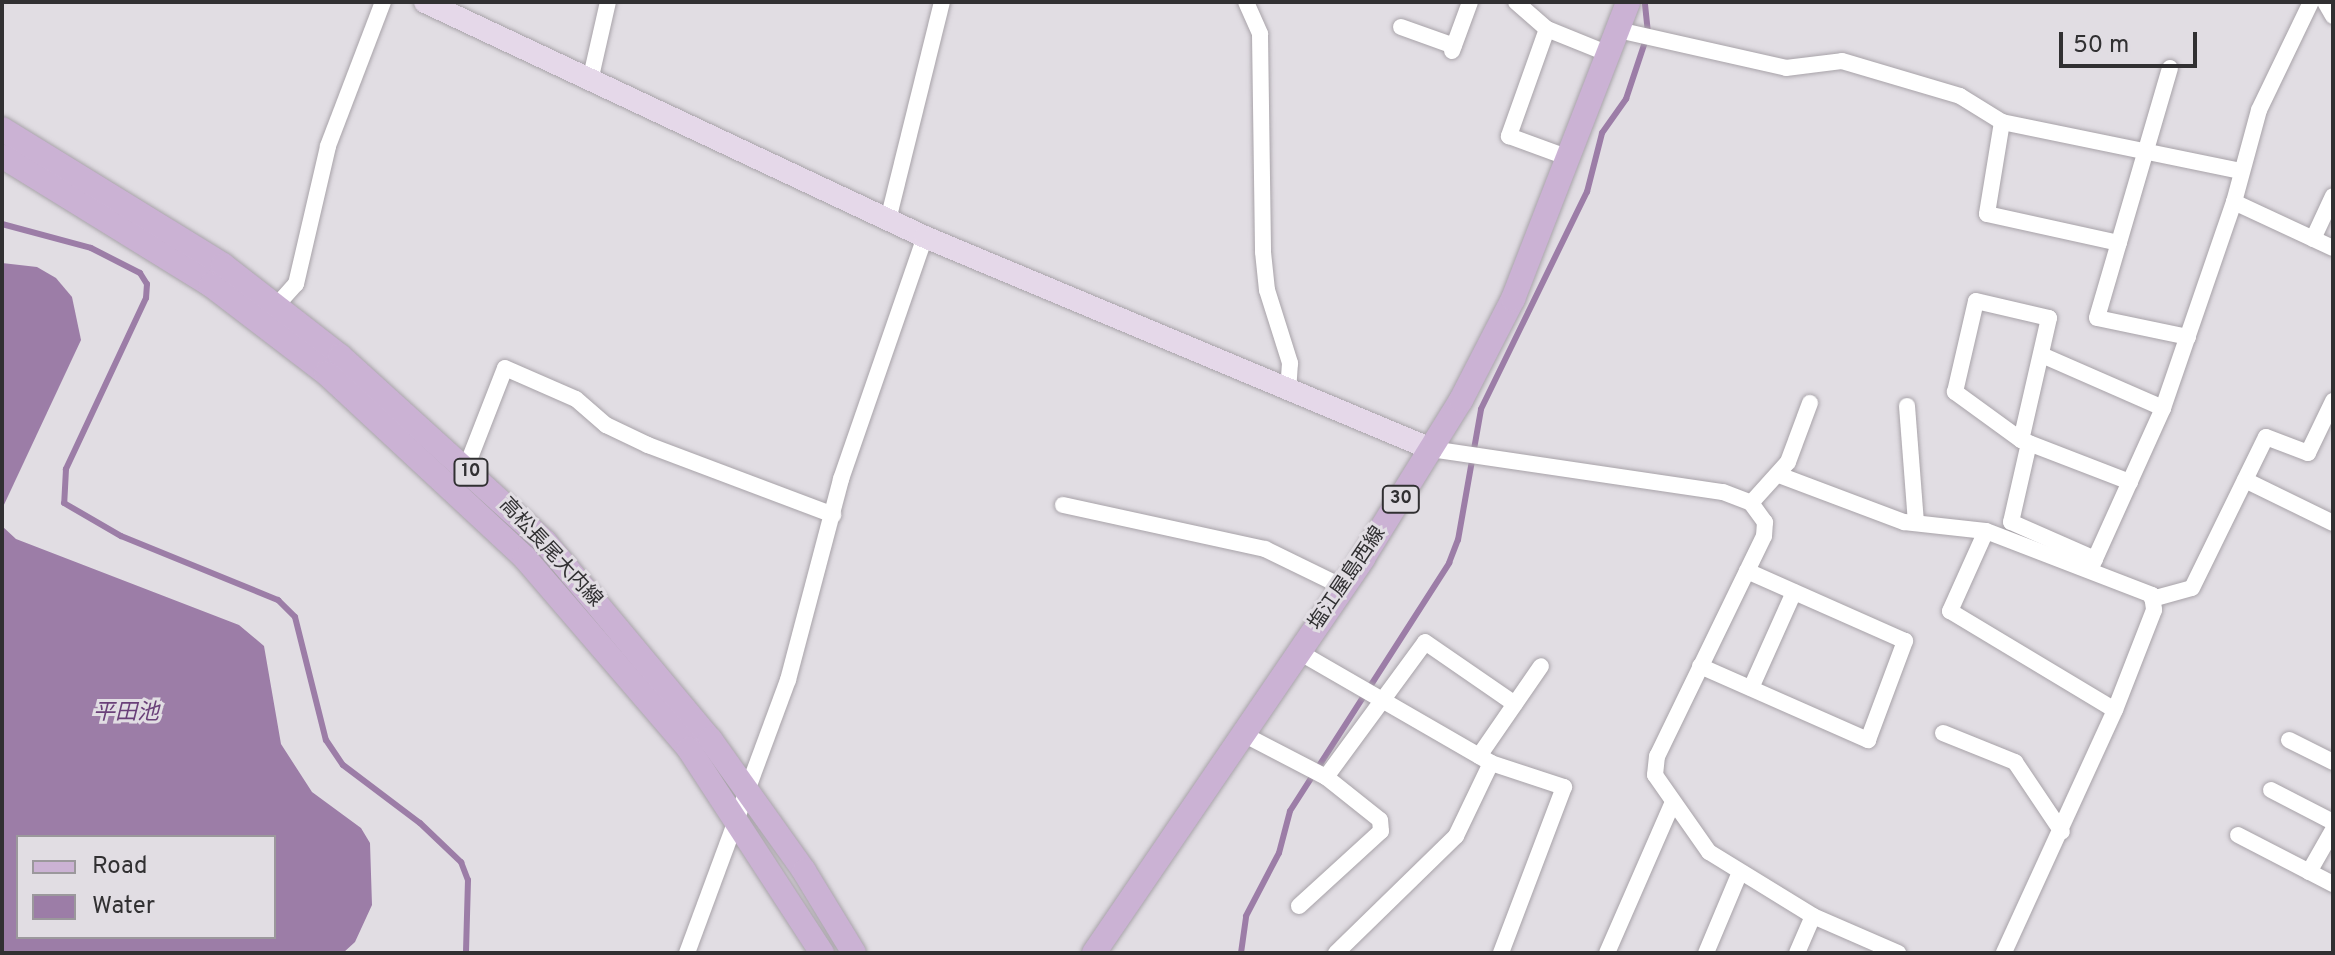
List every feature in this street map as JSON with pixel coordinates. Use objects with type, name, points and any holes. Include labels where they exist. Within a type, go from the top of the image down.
[{"type":"main road","name":"塩江屋島西線","points":[[1094,953],[1343,587],[1431,449],[1513,299],[1628,2]]},
{"type":"main road","name":"高松長尾大内線","points":[[2,129],[211,257],[276,306],[466,468],[545,542],[746,788],[854,953]]},
{"type":"main road","name":"高松長尾大内線","points":[[2,156],[211,285],[326,373],[525,558],[653,704],[739,819],[822,953]]},
{"type":"street","points":[[276,306],[296,284],[328,146],[383,2]]},
{"type":"street","points":[[425,2],[925,237],[1431,449],[1723,492],[1751,503],[1765,522],[1764,536],[1657,756],[1655,775],[1709,852],[1813,916],[1898,953]]},
{"type":"street","points":[[590,81],[608,2]]},
{"type":"street","points":[[888,220],[942,2]]},
{"type":"street","points":[[1246,2],[1260,34],[1263,252],[1267,290],[1290,363],[1288,389]]},
{"type":"street","points":[[1401,27],[1453,48],[1470,2]]},
{"type":"street","points":[[1516,2],[1547,29],[1609,54]]},
{"type":"street","points":[[2093,564],[2163,408],[2234,202],[2259,110],[2311,2]]},
{"type":"street","points":[[2325,2],[2333,16]]},
{"type":"street","points":[[1547,29],[1509,136],[1569,158]]},
{"type":"street","points":[[1618,30],[1786,68],[1842,61],[1960,96],[2002,122],[2240,171]]},
{"type":"street","points":[[2170,68],[2097,318],[2188,337]]},
{"type":"street","points":[[2002,122],[1987,214],[2119,243]]},
{"type":"street","points":[[2313,239],[2333,197]]},
{"type":"street","points":[[2234,202],[2333,248]]},
{"type":"street","points":[[687,953],[793,667],[869,392],[925,237]]},
{"type":"street","points":[[2130,482],[2025,442],[1955,392],[1976,301],[2049,318],[2044,356],[2025,442],[2011,522],[2093,564],[2152,599],[2192,588],[2266,437],[2308,453],[2328,424],[2333,401]]},
{"type":"street","points":[[2044,356],[2163,408]]},
{"type":"street","points":[[466,468],[505,368],[576,399],[606,425],[648,445],[833,515]]},
{"type":"street","points":[[1751,503],[1779,475],[1810,403]]},
{"type":"street","points":[[1907,406],[1916,522]]},
{"type":"street","points":[[1779,475],[1904,522],[1986,531],[2093,564]]},
{"type":"street","points":[[2245,480],[2333,523]]},
{"type":"street","points":[[1063,505],[1265,549],[1343,587]]},
{"type":"street","points":[[1986,531],[1950,611],[2115,710]]},
{"type":"street","points":[[1700,666],[1868,740],[1905,641],[1747,571]]},
{"type":"street","points":[[1751,688],[1794,592]]},
{"type":"street","points":[[2004,953],[2062,832],[2115,710],[2154,610],[2152,599]]},
{"type":"street","points":[[1319,773],[1425,642],[1515,704]]},
{"type":"street","points":[[1299,652],[1364,685],[1485,760],[1564,787],[1501,953]]},
{"type":"street","points":[[1336,953],[1456,836],[1485,760],[1515,704],[1541,666]]},
{"type":"street","points":[[1943,733],[2015,762],[2062,832]]},
{"type":"street","points":[[1243,734],[1319,773],[1380,820],[1381,831],[1299,906]]},
{"type":"street","points":[[2289,740],[2333,762]]},
{"type":"street","points":[[2271,790],[2333,822]]},
{"type":"street","points":[[1607,953],[1673,802]]},
{"type":"street","points":[[2309,872],[2333,830]]},
{"type":"street","points":[[2238,835],[2333,884]]},
{"type":"street","points":[[1706,953],[1740,872]]},
{"type":"street","points":[[1797,953],[1813,916]]},
{"type":"water","points":[[2,263],[37,267],[56,278],[72,297],[81,340],[2,509]]},
{"type":"water","name":"平田池","points":[[2,526],[16,539],[239,625],[264,646],[281,744],[312,792],[361,828],[370,843],[372,905],[355,942],[343,953],[2,953]]},
{"type":"waterway","points":[[1241,953],[1246,916],[1279,853],[1290,811],[1449,563],[1458,540],[1481,409],[1587,192],[1602,133],[1626,99],[1648,33],[1645,2]]},
{"type":"waterway","points":[[2,224],[91,248],[140,273],[147,284],[146,298],[66,469],[64,503],[121,536],[278,600],[295,617],[326,740],[343,765],[420,823],[461,862],[468,880],[466,953]]}]
